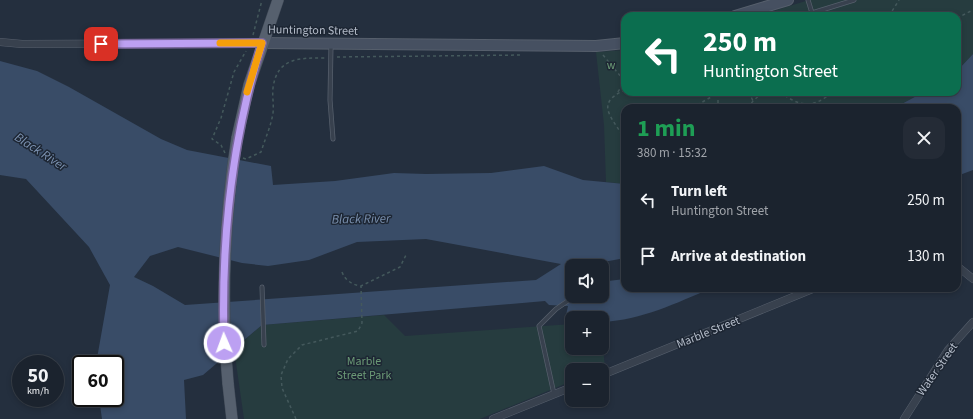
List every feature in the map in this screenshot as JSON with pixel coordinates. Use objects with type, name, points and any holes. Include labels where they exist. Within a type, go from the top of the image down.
[{"type":"main road","points":[[232,419],[228,383],[223,300],[224,256],[231,173],[249,85],[262,43],[278,0]]},
{"type":"street","points":[[748,12],[788,0]]},
{"type":"street","name":"Huntington Street","points":[[0,42],[38,44],[262,43],[597,50],[621,44]]},
{"type":"street","points":[[961,269],[973,279]]},
{"type":"street","name":"Marble Street","points":[[609,372],[805,292]]},
{"type":"street","name":"Water Street","points":[[904,419],[948,350],[973,322]]},
{"type":"street","points":[[493,419],[565,390]]},
{"type":"lane","points":[[808,0],[812,12]]},
{"type":"lane","points":[[815,12],[854,0]]},
{"type":"lane","points":[[331,44],[332,139]]},
{"type":"lane","points":[[262,287],[264,344]]},
{"type":"lane","points":[[554,394],[539,326],[556,309],[565,303]]},
{"type":"path","points":[[212,139],[221,118],[234,72],[250,43],[262,0]]},
{"type":"path","points":[[892,12],[899,0]]},
{"type":"path","points":[[961,16],[973,10]]},
{"type":"path","points":[[597,50],[603,54],[621,77]]},
{"type":"path","points":[[597,50],[603,54]]},
{"type":"path","points":[[261,152],[273,114],[273,88],[277,74],[285,63],[299,58],[525,55]]},
{"type":"path","points":[[621,87],[609,101],[607,112],[612,121],[621,131]]},
{"type":"path","points":[[616,94],[621,92]]},
{"type":"path","points":[[699,104],[713,96]]},
{"type":"path","points":[[751,96],[753,101]]},
{"type":"path","points":[[751,104],[759,96]]},
{"type":"path","points":[[785,96],[791,101],[800,104],[814,104],[827,96]]},
{"type":"path","points":[[342,272],[344,277],[354,285],[361,286],[400,267],[406,255]]},
{"type":"path","points":[[296,419],[282,388],[281,376],[288,359],[302,345],[358,331],[362,323],[361,286]]},
{"type":"green space","points":[[809,0],[973,0],[973,54],[961,67],[961,12],[770,12]]},
{"type":"green space","name":"w","points":[[621,50],[621,96],[917,96],[902,104],[621,104],[621,184],[606,182],[604,125],[596,52]]},
{"type":"green space","name":"Marble Street Park","points":[[384,315],[405,336],[565,325],[565,355],[604,355],[605,363],[565,363],[565,384],[480,419],[244,419],[234,349],[262,325]]},
{"type":"water","points":[[973,54],[973,170],[961,174],[961,104],[902,104],[917,96],[961,96],[961,67]]},
{"type":"water","name":"Black River","points":[[0,61],[37,71],[69,87],[161,139],[187,150],[271,166],[273,185],[335,181],[394,173],[491,173],[544,166],[583,180],[621,184],[621,259],[609,261],[609,259],[565,259],[565,303],[609,303],[609,281],[621,279],[621,292],[703,292],[658,310],[617,321],[609,322],[609,311],[567,311],[568,306],[549,305],[545,301],[262,325],[203,375],[184,380],[186,419],[102,419],[100,407],[124,407],[124,355],[98,355],[110,285],[89,247],[26,179],[0,175]],"holes":[[[426,239],[561,264],[536,280],[185,305],[153,286],[134,277],[150,256],[178,247],[242,263],[268,266],[309,260],[357,242]]]},
{"type":"slow traffic","points":[[220,43],[262,43],[247,92]]},
{"type":"route","points":[[101,44],[262,43],[249,85],[231,173],[224,256],[224,343]]}]
